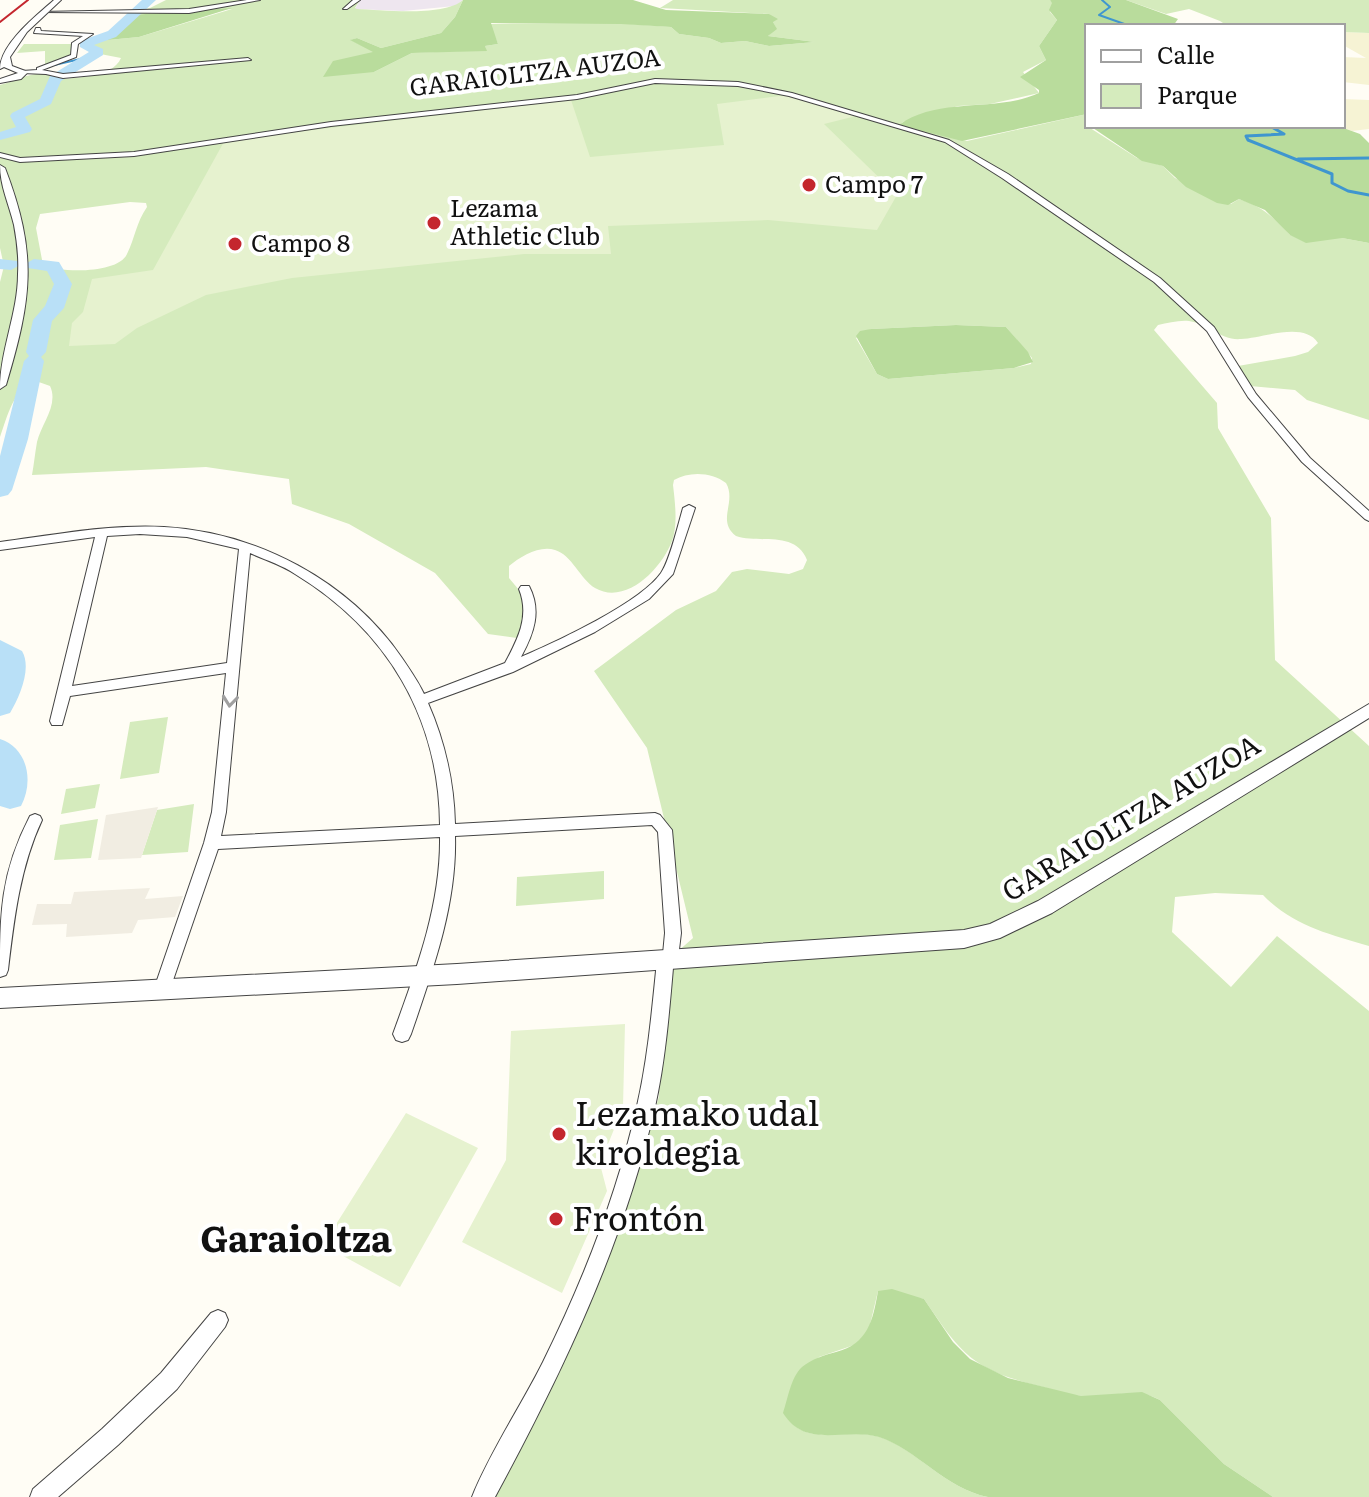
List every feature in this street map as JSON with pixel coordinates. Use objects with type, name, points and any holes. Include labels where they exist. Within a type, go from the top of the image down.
[{"type":"street","points":[[0,69],[24,31],[58,0]]},
{"type":"street","points":[[44,12],[207,9],[257,0]]},
{"type":"street","points":[[345,8],[357,0]]},
{"type":"street","points":[[82,20],[92,11]]},
{"type":"street","points":[[38,29],[57,12]]},
{"type":"street","points":[[38,29],[75,28]]},
{"type":"street","points":[[36,71],[74,56],[75,43],[90,34],[36,32],[38,29]]},
{"type":"street","points":[[8,59],[8,67],[20,70]]},
{"type":"street","points":[[0,69],[60,75],[248,60]]},
{"type":"street","points":[[2,81],[20,70]]},
{"type":"street","name":"GARAIOLTZA AUZOA","points":[[0,165],[32,159],[134,154],[331,124],[577,97],[655,81],[738,84],[790,94],[947,141],[979,159],[1157,280],[1211,329],[1252,395],[1288,439],[1340,493],[1369,517]]},
{"type":"street","points":[[0,155],[17,161],[8,169],[5,179]]},
{"type":"street","points":[[0,165],[23,232],[25,280],[0,385]]},
{"type":"street","points":[[422,700],[508,669],[591,629],[659,585],[667,574],[689,508]]},
{"type":"street","points":[[0,546],[102,533],[146,530],[185,533],[245,547],[314,579],[350,606],[377,632],[400,661],[422,700],[435,734],[446,788],[449,830],[444,894],[423,976],[402,1034]]},
{"type":"street","points":[[57,721],[102,533]]},
{"type":"street","points":[[162,989],[212,843],[219,812],[245,547]]},
{"type":"street","points":[[243,567],[268,556]]},
{"type":"street","points":[[508,669],[529,624],[533,603],[525,589]]},
{"type":"street","points":[[66,692],[234,667]]},
{"type":"street","name":"GARAIOLTZA AUZOA","points":[[0,998],[668,961],[933,942],[993,932],[1045,907],[1369,710]]},
{"type":"street","points":[[0,970],[4,929],[27,834],[35,820]]},
{"type":"street","points":[[212,843],[643,820],[660,822],[665,830],[673,933],[647,1116],[613,1227],[575,1317],[524,1423],[483,1497]]},
{"type":"street","points":[[41,1497],[169,1381],[218,1320]]},
{"type":"shaded area","points":[[360,0],[463,0],[455,6],[403,11],[355,9]]},
{"type":"shaded area","points":[[1345,32],[1369,33],[1369,85],[1345,82],[1345,57],[1366,58],[1345,46]]},
{"type":"shaded area","points":[[1345,99],[1369,100],[1369,129],[1352,131],[1344,128]]},
{"type":"shaded area","points":[[158,807],[141,858],[98,860],[106,815]]},
{"type":"shaded area","points":[[150,888],[145,899],[183,896],[175,917],[138,920],[132,933],[66,937],[67,924],[32,925],[37,904],[71,904],[74,892]]},
{"type":"green space","points":[[166,0],[360,0],[357,9],[428,11],[463,0],[455,17],[441,33],[381,48],[357,38],[351,40],[375,52],[374,72],[412,53],[486,50],[485,46],[498,44],[490,24],[616,23],[671,27],[679,34],[721,43],[745,41],[769,46],[815,42],[768,36],[776,28],[769,14],[660,8],[673,0],[1050,0],[1053,3],[1050,12],[1057,20],[1039,46],[1046,60],[1023,72],[1039,93],[990,104],[958,106],[900,125],[967,141],[1085,114],[1085,128],[1090,128],[1137,158],[1163,166],[1175,178],[1231,204],[1239,199],[1254,205],[1290,235],[1369,243],[1369,420],[1307,400],[1295,390],[1250,386],[1238,366],[1308,352],[1318,343],[1312,336],[1282,332],[1234,339],[1185,321],[1158,325],[1154,330],[1217,403],[1218,428],[1271,518],[1275,660],[1369,746],[1369,946],[1299,922],[1263,895],[1215,893],[1175,897],[1172,932],[1231,987],[1277,936],[1369,1011],[1369,1497],[1273,1497],[1224,1464],[1160,1400],[1141,1394],[1076,1395],[998,1373],[983,1366],[959,1346],[924,1299],[878,1291],[869,1329],[857,1344],[819,1357],[784,1413],[803,1431],[815,1434],[880,1437],[906,1450],[958,1486],[988,1497],[471,1497],[510,1447],[606,1261],[642,1160],[659,1096],[663,1019],[660,967],[693,938],[647,748],[594,671],[676,610],[716,591],[732,572],[747,569],[789,574],[803,569],[807,560],[801,551],[786,541],[736,536],[728,524],[729,490],[726,483],[707,475],[686,475],[674,480],[675,528],[667,552],[651,572],[630,588],[607,592],[595,588],[566,557],[555,550],[531,552],[509,566],[509,578],[534,608],[531,640],[488,634],[435,573],[349,524],[292,504],[289,479],[206,467],[32,475],[37,442],[51,407],[50,386],[36,381],[22,390],[12,404],[0,437],[0,282],[4,266],[0,248],[0,85],[35,74],[55,77],[54,80],[101,73],[110,70],[121,58],[90,52],[85,45],[87,42],[139,37],[232,9],[131,15],[134,11]],"holes":[[[130,202],[146,203],[147,207],[122,261],[88,270],[43,265],[36,228],[40,214]],[[956,325],[1006,327],[1032,358],[1031,364],[888,379],[877,374],[856,338],[871,329]]]},
{"type":"green space","points":[[463,0],[633,0],[666,10],[769,14],[778,19],[773,22],[777,29],[768,36],[815,42],[769,46],[745,41],[721,43],[679,34],[671,27],[491,23],[498,44],[485,46],[487,51],[412,53],[374,72],[323,77],[333,61],[373,52],[350,40],[357,38],[381,48],[441,33],[455,17]]},
{"type":"green space","points":[[1050,0],[1126,0],[1178,19],[1174,24],[1085,24],[1085,114],[962,141],[899,125],[931,111],[1022,99],[1039,93],[1020,77],[1046,60],[1039,46],[1057,20],[1049,10]]},
{"type":"green space","points":[[1126,0],[1369,0],[1369,33],[1345,32],[1345,24],[1222,24],[1189,9],[1166,14]]},
{"type":"green space","points":[[232,8],[139,37],[87,42],[118,30],[131,15]]},
{"type":"green space","points":[[24,44],[71,44],[72,54],[45,65],[45,51],[17,53]]},
{"type":"green space","name":"Lezama Athletic Club","points":[[787,95],[860,115],[824,124],[897,195],[877,230],[768,220],[608,226],[611,254],[524,254],[292,278],[206,295],[137,328],[115,344],[69,346],[72,323],[83,312],[92,279],[153,270],[225,140],[571,100],[590,157],[724,145],[717,104]]},
{"type":"green space","points":[[1093,128],[1344,128],[1360,134],[1369,143],[1369,243],[1342,238],[1306,243],[1290,235],[1265,210],[1239,199],[1228,205],[1217,203],[1186,187],[1163,166],[1142,161]]},
{"type":"green space","points":[[956,325],[1006,327],[1033,362],[1014,368],[888,379],[877,374],[856,336],[860,331],[871,329]]},
{"type":"green space","points":[[168,717],[159,773],[120,779],[130,722]]},
{"type":"green space","points":[[100,784],[95,808],[61,814],[66,789]]},
{"type":"green space","points":[[194,804],[188,852],[142,855],[157,810]]},
{"type":"green space","points":[[98,819],[91,858],[54,860],[60,825]]},
{"type":"green space","points":[[604,871],[604,899],[516,906],[517,877]]},
{"type":"green space","name":"Lezamako udal kiroldegia","points":[[625,1024],[623,1107],[600,1164],[607,1191],[562,1293],[462,1242],[506,1160],[511,1031]]},
{"type":"green space","points":[[406,1113],[478,1148],[400,1287],[323,1245]]},
{"type":"green space","points":[[892,1289],[924,1299],[953,1342],[970,1359],[1008,1378],[1081,1396],[1142,1392],[1160,1400],[1224,1464],[1273,1497],[988,1497],[958,1486],[906,1450],[879,1437],[815,1434],[792,1424],[783,1413],[798,1371],[814,1360],[847,1348],[862,1337],[871,1321],[878,1291]]},
{"type":"waterway","points":[[1,136],[25,129],[17,116],[46,101],[55,79],[98,52],[84,44],[112,34],[137,8],[150,0]]},
{"type":"waterway","points":[[1102,0],[1110,7],[1099,15],[1124,24]]},
{"type":"waterway","points":[[54,65],[94,56]]},
{"type":"waterway","points":[[1274,128],[1284,134],[1246,136],[1248,140],[1332,174],[1332,183],[1348,191],[1369,195]]},
{"type":"waterway","points":[[1298,159],[1369,158]]},
{"type":"waterway","points":[[0,264],[11,265]]},
{"type":"waterway","points":[[34,264],[53,266],[63,284],[54,308],[43,320],[36,352]]},
{"type":"waterway","points":[[0,490],[17,439],[34,361]]},
{"type":"waterway","points":[[0,650],[12,658],[13,667],[0,705]]},
{"type":"waterway","points":[[0,751],[12,772],[10,797]]},
{"type":"railway","points":[[0,22],[28,0]]},
{"type":"place","name":"Campo 7","points":[[809,185]]},
{"type":"place","name":"Lezama Athletic Club","points":[[434,223]]},
{"type":"place","name":"Campo 8","points":[[235,244]]},
{"type":"place","name":"Lezamako udal kiroldegia","points":[[559,1134]]},
{"type":"place","name":"Frontón","points":[[556,1219]]},
{"type":"district","name":"Garaioltza","points":[[296,1239]]}]
